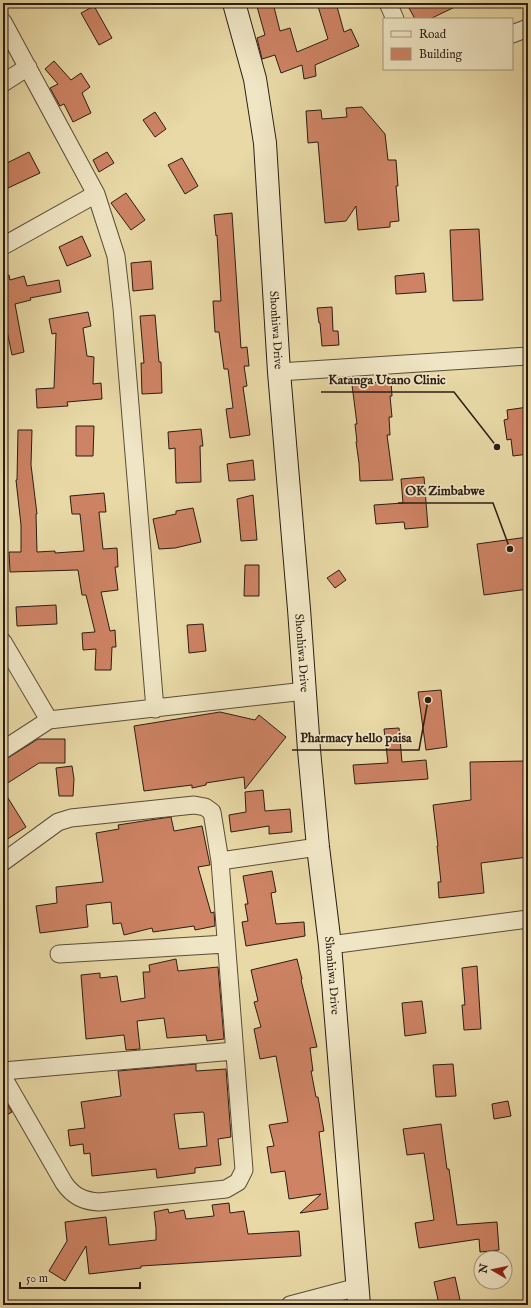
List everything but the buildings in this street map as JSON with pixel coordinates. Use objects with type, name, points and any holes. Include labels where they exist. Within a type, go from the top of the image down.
[{"type":"street","name":"Shonhiwa Drive","points":[[234,3],[255,79],[265,143],[279,372],[298,587],[305,692],[318,847],[330,945],[359,1296]]},
{"type":"street","points":[[388,3],[395,18]]},
{"type":"street","points":[[3,22],[96,194],[116,256],[122,308],[154,708]]},
{"type":"street","points":[[513,34],[528,28]]},
{"type":"street","points":[[3,83],[28,67]]},
{"type":"street","points":[[3,246],[96,194]]},
{"type":"street","points":[[279,372],[528,356]]},
{"type":"street","points":[[3,642],[49,720]]},
{"type":"street","points":[[3,750],[49,720],[305,692]]},
{"type":"street","points":[[3,862],[58,822],[71,818],[194,805],[205,806],[212,812],[220,860],[244,1170],[238,1182],[226,1189],[99,1202],[82,1199],[75,1196],[64,1183],[3,1077]]},
{"type":"street","points":[[220,860],[318,847]]},
{"type":"street","points":[[330,945],[528,919]]},
{"type":"street","points":[[59,954],[226,944]]},
{"type":"street","points":[[3,1071],[234,1051]]},
{"type":"street","points":[[290,1305],[359,1296]]},
{"type":"place","name":"Katanga Utano Clinic","points":[[497,447]]},
{"type":"place","name":"OK Zimbabwe","points":[[510,549]]},
{"type":"place","name":"Pharmacy hello paisa","points":[[428,700]]}]
